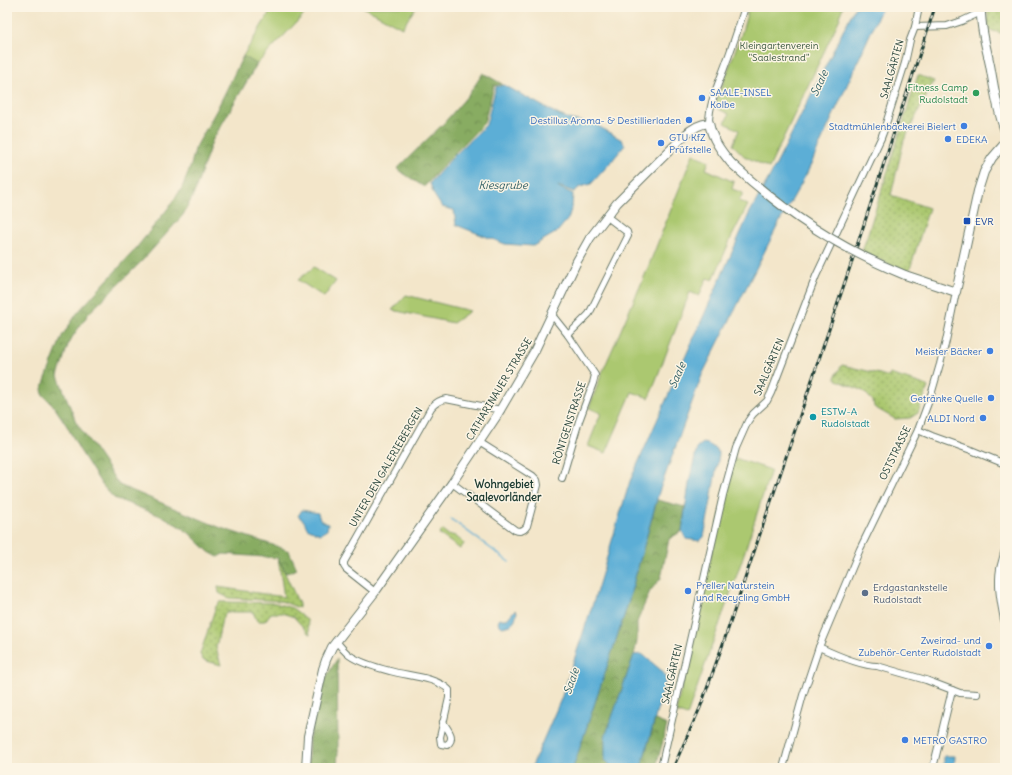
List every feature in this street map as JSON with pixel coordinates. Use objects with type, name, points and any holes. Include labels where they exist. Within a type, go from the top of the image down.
[{"type":"main road","points":[[981,9],[984,37],[1000,116],[1005,131]]},
{"type":"main road","points":[[709,123],[714,140],[722,153],[731,163],[750,181],[798,218],[822,234],[869,260],[921,281],[956,292]]},
{"type":"main road","name":"CATHARINAUER STRASSE","points":[[306,768],[308,736],[320,681],[332,646],[376,592],[501,410],[534,352],[580,255],[590,238],[606,216],[628,191],[690,129],[709,123]]},
{"type":"main road","name":"OSTSTRASSE","points":[[956,292],[978,191],[984,172],[992,158],[1005,143]]},
{"type":"main road","points":[[1005,554],[1001,570],[1000,585],[1005,620]]},
{"type":"street","points":[[709,123],[711,101],[737,34],[745,7]]},
{"type":"street","name":"SAALGÄRTEN","points":[[660,768],[722,495],[736,446],[748,421],[767,401],[771,394],[816,276],[883,134],[905,63],[920,7]]},
{"type":"street","points":[[915,27],[947,26],[962,21],[981,9]]},
{"type":"street","points":[[568,335],[589,314],[628,236],[627,232],[606,216]]},
{"type":"street","name":"OSTSTRASSE","points":[[783,768],[819,647],[860,549],[918,430],[931,395],[946,341],[956,292]]},
{"type":"street","name":"RÖNTGENSTRASSE","points":[[552,315],[568,335],[594,375],[593,383],[579,421],[562,478]]},
{"type":"street","name":"UNTER DEN GALERIEBERGEN","points":[[376,592],[346,569],[344,562],[430,408],[434,404],[446,399],[501,410]]},
{"type":"street","points":[[918,430],[1005,464]]},
{"type":"street","points":[[452,483],[515,530],[523,531],[525,529],[538,485],[537,480],[480,442]]},
{"type":"street","points":[[336,642],[349,655],[371,665],[435,681],[446,686],[449,690],[449,698],[444,722]]},
{"type":"street","points":[[819,647],[847,659],[926,680],[960,693],[977,694]]},
{"type":"street","points":[[933,768],[952,690]]},
{"type":"green space","points":[[273,7],[311,7],[257,64],[243,56]]},
{"type":"green space","points":[[363,7],[416,7],[402,28]]},
{"type":"green space","name":"Kleingartenverein \"Saalestrand\"","points":[[749,7],[843,7],[839,17],[840,18],[769,168],[744,156],[733,145],[739,130],[725,123],[729,114],[714,107],[741,35]]},
{"type":"green space","points":[[987,7],[1005,7],[1005,34],[989,30]]},
{"type":"green space","points":[[243,56],[257,64],[212,141],[194,194],[183,215],[143,260],[89,313],[69,342],[58,376],[76,422],[119,485],[221,528],[289,551],[297,569],[286,573],[278,558],[223,554],[218,557],[209,552],[188,532],[166,518],[114,498],[102,485],[79,449],[67,426],[53,405],[43,395],[42,389],[62,336],[78,312],[133,252],[169,207],[182,188],[191,165],[195,149],[217,109]]},
{"type":"green space","points":[[483,73],[502,84],[494,86],[484,123],[424,187],[397,169],[444,123],[469,94]]},
{"type":"green space","points":[[918,75],[934,81],[904,140],[891,195],[929,208],[910,269],[906,272],[862,252]]},
{"type":"green space","points":[[693,154],[709,161],[706,169],[734,182],[732,189],[743,193],[739,201],[748,205],[731,238],[713,280],[707,278],[699,296],[690,292],[649,398],[632,392],[606,453],[588,446],[601,413],[589,408],[602,373],[645,275]]},
{"type":"green space","points":[[314,267],[336,281],[324,297],[298,280]]},
{"type":"green space","points":[[406,295],[470,311],[453,323],[392,310]]},
{"type":"green space","points":[[842,365],[889,377],[890,374],[925,385],[928,387],[918,413],[910,418],[895,419],[874,407],[873,401],[863,391],[837,380],[835,377]]},
{"type":"green space","points":[[735,458],[771,470],[742,560],[687,716],[676,712],[727,484]]},
{"type":"green space","points":[[657,500],[685,507],[682,531],[669,539],[661,578],[650,591],[637,622],[637,641],[634,655],[605,737],[605,760],[613,768],[573,768],[626,610]]},
{"type":"green space","points":[[442,530],[450,536],[451,534],[453,536],[454,535],[463,542],[464,544],[460,549],[439,534]]},
{"type":"green space","points":[[278,558],[299,604],[299,608],[281,601],[229,598],[219,593],[218,587],[284,597]]},
{"type":"green space","points":[[220,602],[275,603],[292,608],[307,620],[310,635],[294,617],[282,613],[271,613],[265,621],[257,621],[253,612],[227,612],[222,619],[216,648],[221,665],[203,660],[200,654],[216,606]]},
{"type":"green space","points":[[337,659],[337,768],[308,768],[309,739],[320,687]]},
{"type":"green space","points":[[655,720],[667,725],[656,768],[641,768]]},
{"type":"water","name":"Saale","points":[[855,7],[882,7],[807,173],[780,221],[702,375],[659,492],[626,610],[573,768],[562,768],[560,764],[551,768],[531,768],[561,699],[594,600],[630,481],[749,214],[776,165]]},
{"type":"water","name":"Kiesgrube","points":[[504,85],[559,115],[572,120],[595,124],[622,140],[625,145],[591,184],[580,187],[574,192],[558,186],[573,194],[572,206],[568,219],[557,232],[533,246],[505,244],[456,225],[454,210],[442,207],[434,195],[430,183],[454,156],[486,125],[496,87]]},
{"type":"water","points":[[703,443],[716,449],[719,454],[704,537],[700,541],[686,539],[682,531],[690,477],[697,448]]},
{"type":"water","points":[[302,510],[318,513],[320,520],[328,524],[327,530],[320,534],[307,528],[304,521],[298,516]]},
{"type":"water","points":[[515,610],[517,612],[511,625],[502,627],[498,623],[500,619],[507,619]]},
{"type":"water","points":[[642,654],[662,671],[666,679],[641,768],[613,768],[605,760],[605,737],[634,655]]},
{"type":"water","points":[[944,756],[955,756],[954,768],[944,768]]},
{"type":"waterway","points":[[451,519],[509,562]]},
{"type":"railway","points":[[673,768],[700,708],[724,641],[851,264],[935,7]]},
{"type":"place","name":"Fitness Camp Rudolstadt","points":[[976,93]]},
{"type":"place","name":"SAALE-INSEL Kolbe","points":[[702,98]]},
{"type":"place","name":"Destillus Aroma- & Destillierladen","points":[[689,120]]},
{"type":"place","name":"Stadtmühlenbäckerei Bielert","points":[[964,126]]},
{"type":"place","name":"EDEKA","points":[[948,139]]},
{"type":"place","name":"GTU KfZ Prüfstelle","points":[[661,143]]},
{"type":"place","name":"EVR","points":[[967,221]]},
{"type":"place","name":"Meister Bäcker","points":[[990,351]]},
{"type":"place","name":"Getränke Quelle","points":[[991,398]]},
{"type":"place","name":"ESTW-A Rudolstadt","points":[[813,417]]},
{"type":"place","name":"ALDI Nord","points":[[983,418]]},
{"type":"place","name":"Preller Naturstein und Recycling GmbH","points":[[688,591]]},
{"type":"place","name":"Erdgastankstelle Rudolstadt","points":[[865,593]]},
{"type":"place","name":"Zweirad- und Zubehör-Center Rudolstadt","points":[[989,646]]},
{"type":"place","name":"METRO GASTRO","points":[[905,740]]},
{"type":"district","name":"Wohngebiet Saalevorländer","points":[[504,490]]}]
